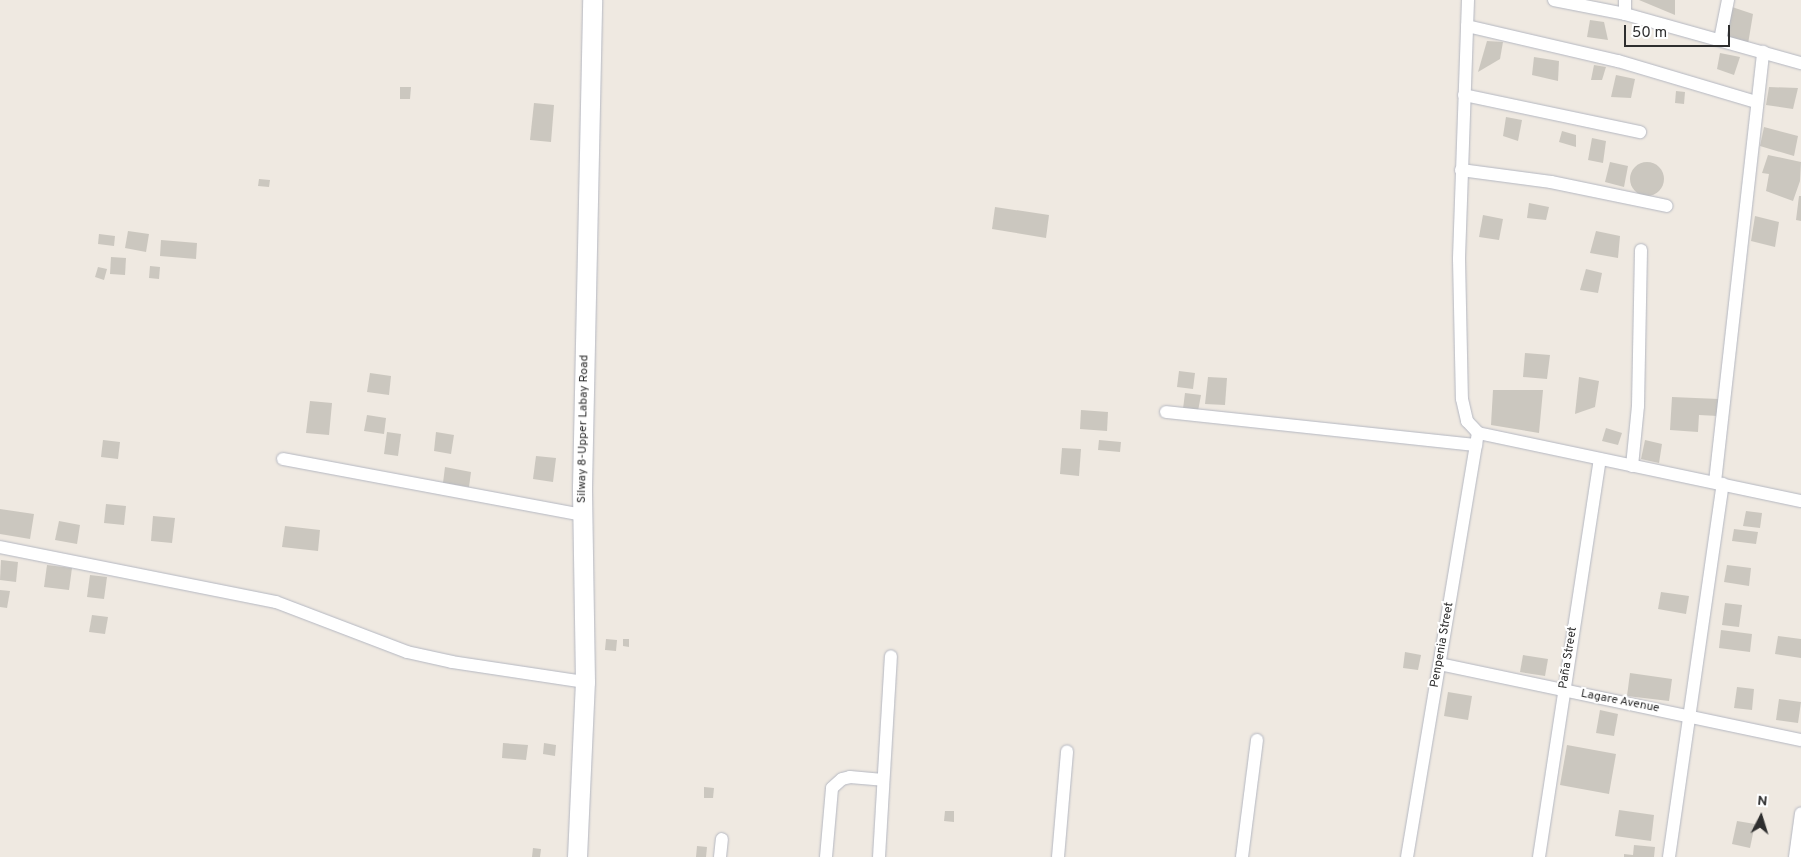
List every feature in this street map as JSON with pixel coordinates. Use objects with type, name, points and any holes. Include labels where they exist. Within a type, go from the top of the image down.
[{"type":"main road","name":"Silway 8-Upper Labay Road","points":[[577,857],[585,682],[583,515],[592,0]]},
{"type":"street","points":[[1468,0],[1461,170],[1462,399],[1467,421],[1477,439]]},
{"type":"street","points":[[1554,0],[1625,14],[1801,63]]},
{"type":"street","points":[[1625,0],[1625,14]]},
{"type":"street","points":[[1720,40],[1728,0]]},
{"type":"street","points":[[1466,26],[1618,61],[1756,102]]},
{"type":"street","points":[[1669,857],[1719,483],[1762,52]]},
{"type":"street","points":[[1464,95],[1640,132]]},
{"type":"street","points":[[1461,170],[1551,182],[1667,206]]},
{"type":"street","points":[[1632,466],[1638,406],[1641,250]]},
{"type":"street","points":[[1166,412],[1477,439],[1632,466],[1801,501]]},
{"type":"street","name":"Penpenia Street","points":[[1407,857],[1477,439]]},
{"type":"street","points":[[283,460],[583,515]]},
{"type":"street","name":"Paña Street","points":[[1539,857],[1600,460]]},
{"type":"street","points":[[0,548],[276,602],[407,652],[452,662],[585,682]]},
{"type":"street","points":[[879,857],[891,656]]},
{"type":"street","name":"Lagare Avenue","points":[[1440,664],[1801,740]]},
{"type":"street","points":[[1242,857],[1256,740]]},
{"type":"street","points":[[1058,857],[1067,751]]},
{"type":"street","points":[[826,857],[832,788],[842,779],[850,777],[884,780]]},
{"type":"street","points":[[1795,857],[1801,813]]},
{"type":"street","points":[[720,857],[722,839]]},
{"type":"building","points":[[1639,0],[1675,0],[1675,15]]},
{"type":"building","points":[[1732,7],[1753,14],[1748,44],[1724,36]]},
{"type":"building","points":[[1590,20],[1604,22],[1608,40],[1587,37]]},
{"type":"building","points":[[1487,41],[1503,42],[1500,59],[1478,72]]},
{"type":"building","points":[[1720,53],[1740,57],[1734,75],[1717,69]]},
{"type":"building","points":[[1534,57],[1559,61],[1558,81],[1532,75]]},
{"type":"building","points":[[1594,65],[1606,67],[1602,80],[1591,80]]},
{"type":"building","points":[[1616,75],[1635,79],[1631,98],[1611,97]]},
{"type":"building","points":[[400,87],[411,87],[410,99],[400,99]]},
{"type":"building","points":[[1769,87],[1798,88],[1793,109],[1766,105]]},
{"type":"building","points":[[1676,91],[1685,92],[1684,104],[1675,103]]},
{"type":"building","points":[[534,103],[554,105],[551,142],[530,140]]},
{"type":"building","points":[[1506,117],[1522,120],[1518,141],[1503,136]]},
{"type":"building","points":[[1764,127],[1798,136],[1794,156],[1760,146]]},
{"type":"building","points":[[1562,131],[1576,135],[1576,147],[1559,142]]},
{"type":"building","points":[[1592,138],[1606,141],[1603,163],[1588,160]]},
{"type":"building","points":[[1768,155],[1801,162],[1800,181],[1793,201],[1766,191],[1769,174],[1762,173]]},
{"type":"building","points":[[1610,162],[1628,166],[1624,187],[1605,182]]},
{"type":"building","points":[[1647,162],[1654,163],[1659,167],[1663,172],[1663,186],[1659,191],[1654,195],[1647,196],[1640,195],[1635,191],[1631,186],[1630,179],[1631,172],[1635,167],[1640,163]]},
{"type":"building","points":[[259,179],[270,180],[269,187],[258,186]]},
{"type":"building","points":[[1799,196],[1801,196],[1801,221],[1796,220]]},
{"type":"building","points":[[1529,203],[1549,207],[1546,220],[1527,218]]},
{"type":"building","points":[[995,207],[1049,215],[1046,238],[992,229]]},
{"type":"building","points":[[1483,215],[1503,219],[1499,240],[1479,237]]},
{"type":"building","points":[[1755,216],[1779,222],[1775,247],[1751,241]]},
{"type":"building","points":[[128,231],[149,234],[146,252],[125,248]]},
{"type":"building","points":[[1596,231],[1620,236],[1618,258],[1590,253]]},
{"type":"building","points":[[99,234],[115,236],[114,246],[98,244]]},
{"type":"building","points":[[161,240],[197,243],[196,259],[160,256]]},
{"type":"building","points":[[111,257],[126,258],[125,275],[110,274]]},
{"type":"building","points":[[150,266],[160,267],[159,279],[149,278]]},
{"type":"building","points":[[98,267],[107,269],[104,280],[95,277]]},
{"type":"building","points":[[1586,269],[1602,273],[1598,293],[1580,290]]},
{"type":"building","points":[[1525,353],[1550,355],[1547,379],[1523,377]]},
{"type":"building","points":[[1179,371],[1195,373],[1193,389],[1177,387]]},
{"type":"building","points":[[370,373],[391,376],[389,395],[367,392]]},
{"type":"building","points":[[1208,377],[1227,378],[1225,405],[1205,404]]},
{"type":"building","points":[[1579,377],[1599,381],[1595,407],[1575,414]]},
{"type":"building","points":[[1493,390],[1543,390],[1539,433],[1491,425]]},
{"type":"building","points":[[1185,393],[1201,395],[1198,411],[1183,409]]},
{"type":"building","points":[[1672,397],[1719,399],[1718,416],[1699,415],[1698,432],[1670,430]]},
{"type":"building","points":[[310,401],[332,403],[329,435],[306,433]]},
{"type":"building","points":[[1081,410],[1108,412],[1107,431],[1080,429]]},
{"type":"building","points":[[367,415],[386,418],[384,434],[364,431]]},
{"type":"building","points":[[1606,428],[1622,433],[1618,445],[1602,441]]},
{"type":"building","points":[[387,432],[401,434],[398,456],[384,454]]},
{"type":"building","points":[[436,432],[454,435],[451,454],[434,451]]},
{"type":"building","points":[[103,440],[120,442],[118,459],[101,457]]},
{"type":"building","points":[[1099,440],[1121,442],[1120,452],[1098,450]]},
{"type":"building","points":[[1645,440],[1662,444],[1659,463],[1641,459]]},
{"type":"building","points":[[1062,448],[1081,449],[1079,476],[1060,474]]},
{"type":"building","points":[[536,456],[556,458],[553,482],[533,479]]},
{"type":"building","points":[[445,467],[471,472],[469,487],[443,483]]},
{"type":"building","points":[[106,504],[126,506],[124,525],[104,523]]},
{"type":"building","points":[[0,509],[34,514],[30,539],[0,534]]},
{"type":"building","points":[[1746,511],[1762,513],[1760,528],[1743,526]]},
{"type":"building","points":[[153,516],[175,518],[172,543],[151,541]]},
{"type":"building","points":[[59,521],[80,525],[77,544],[55,540]]},
{"type":"building","points":[[285,526],[320,530],[318,551],[282,547]]},
{"type":"building","points":[[1734,529],[1758,532],[1756,544],[1732,541]]},
{"type":"building","points":[[1,560],[18,562],[16,582],[0,580]]},
{"type":"building","points":[[47,565],[72,568],[69,590],[44,587]]},
{"type":"building","points":[[1727,565],[1751,568],[1749,586],[1724,582]]},
{"type":"building","points":[[90,575],[107,577],[104,599],[87,597]]},
{"type":"building","points":[[0,590],[10,591],[7,608],[0,607]]},
{"type":"building","points":[[1661,592],[1689,596],[1686,614],[1658,609]]},
{"type":"building","points":[[1725,603],[1742,605],[1739,627],[1722,625]]},
{"type":"building","points":[[92,615],[108,617],[105,634],[89,632]]},
{"type":"building","points":[[1721,630],[1752,634],[1750,652],[1719,648]]},
{"type":"building","points":[[1778,636],[1801,639],[1801,658],[1775,654]]},
{"type":"building","points":[[606,639],[617,640],[616,651],[605,650]]},
{"type":"building","points":[[623,639],[629,639],[629,647],[623,646]]},
{"type":"building","points":[[1405,652],[1421,655],[1418,670],[1403,668]]},
{"type":"building","points":[[1523,655],[1548,659],[1545,676],[1520,672]]},
{"type":"building","points":[[1630,673],[1672,679],[1669,701],[1627,696]]},
{"type":"building","points":[[1737,687],[1754,689],[1752,710],[1734,708]]},
{"type":"building","points":[[1448,692],[1472,696],[1468,720],[1444,716]]},
{"type":"building","points":[[1779,699],[1801,702],[1798,723],[1776,720]]},
{"type":"building","points":[[1600,710],[1618,714],[1614,736],[1596,733]]},
{"type":"building","points":[[503,743],[528,745],[526,760],[502,758]]},
{"type":"building","points":[[544,743],[556,745],[555,756],[543,754]]},
{"type":"building","points":[[1567,745],[1616,754],[1609,794],[1560,785]]},
{"type":"building","points":[[704,787],[714,788],[713,798],[704,798]]},
{"type":"building","points":[[1619,810],[1654,815],[1651,841],[1615,836]]},
{"type":"building","points":[[945,811],[954,811],[954,822],[944,821]]},
{"type":"building","points":[[1737,821],[1755,824],[1750,848],[1732,844]]},
{"type":"building","points":[[1634,845],[1655,847],[1654,857],[1624,857],[1624,854],[1633,855]]},
{"type":"building","points":[[697,846],[707,847],[706,857],[696,857]]},
{"type":"building","points":[[533,848],[541,849],[540,857],[532,857]]}]
